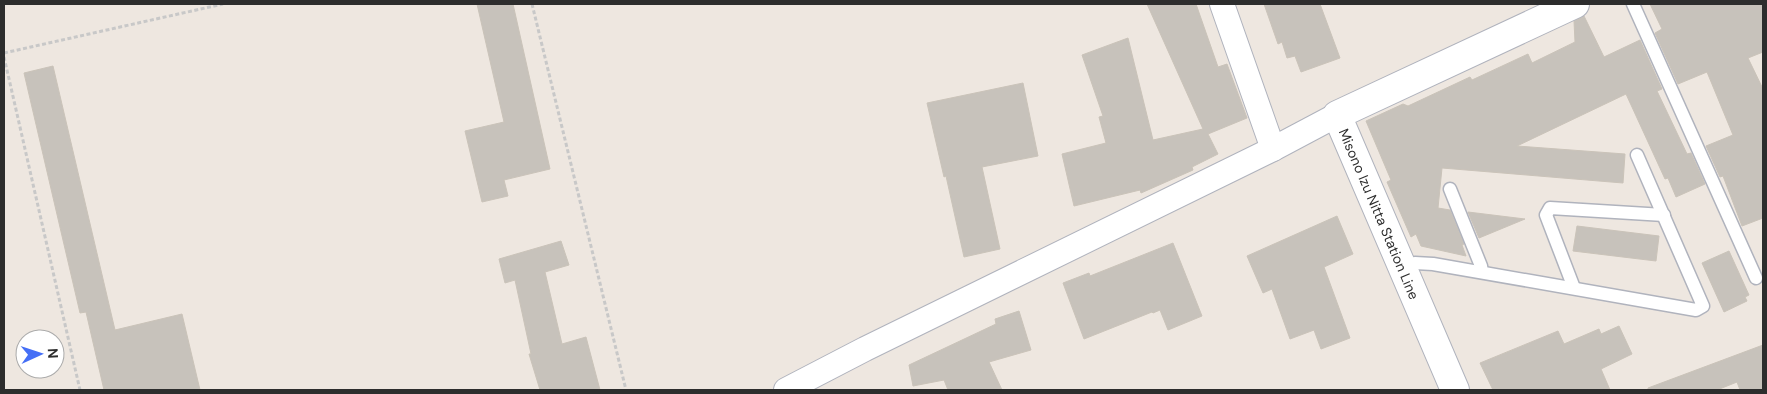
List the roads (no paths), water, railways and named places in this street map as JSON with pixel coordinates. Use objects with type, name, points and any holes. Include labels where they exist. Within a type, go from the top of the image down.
[{"type":"main road","name":"Misono Izu Nitta Station Line","points":[[1455,390],[1337,114],[1575,4]]},
{"type":"street","points":[[1222,4],[1273,148]]},
{"type":"street","points":[[786,390],[865,349],[1273,148],[1337,114]]},
{"type":"lane","points":[[1632,4],[1756,278]]},
{"type":"lane","points":[[1402,267],[1415,263],[1432,264],[1696,310],[1703,306],[1637,155]]},
{"type":"lane","points":[[1450,189],[1482,272]]},
{"type":"lane","points":[[1574,288],[1546,215],[1550,208],[1664,215]]}]
